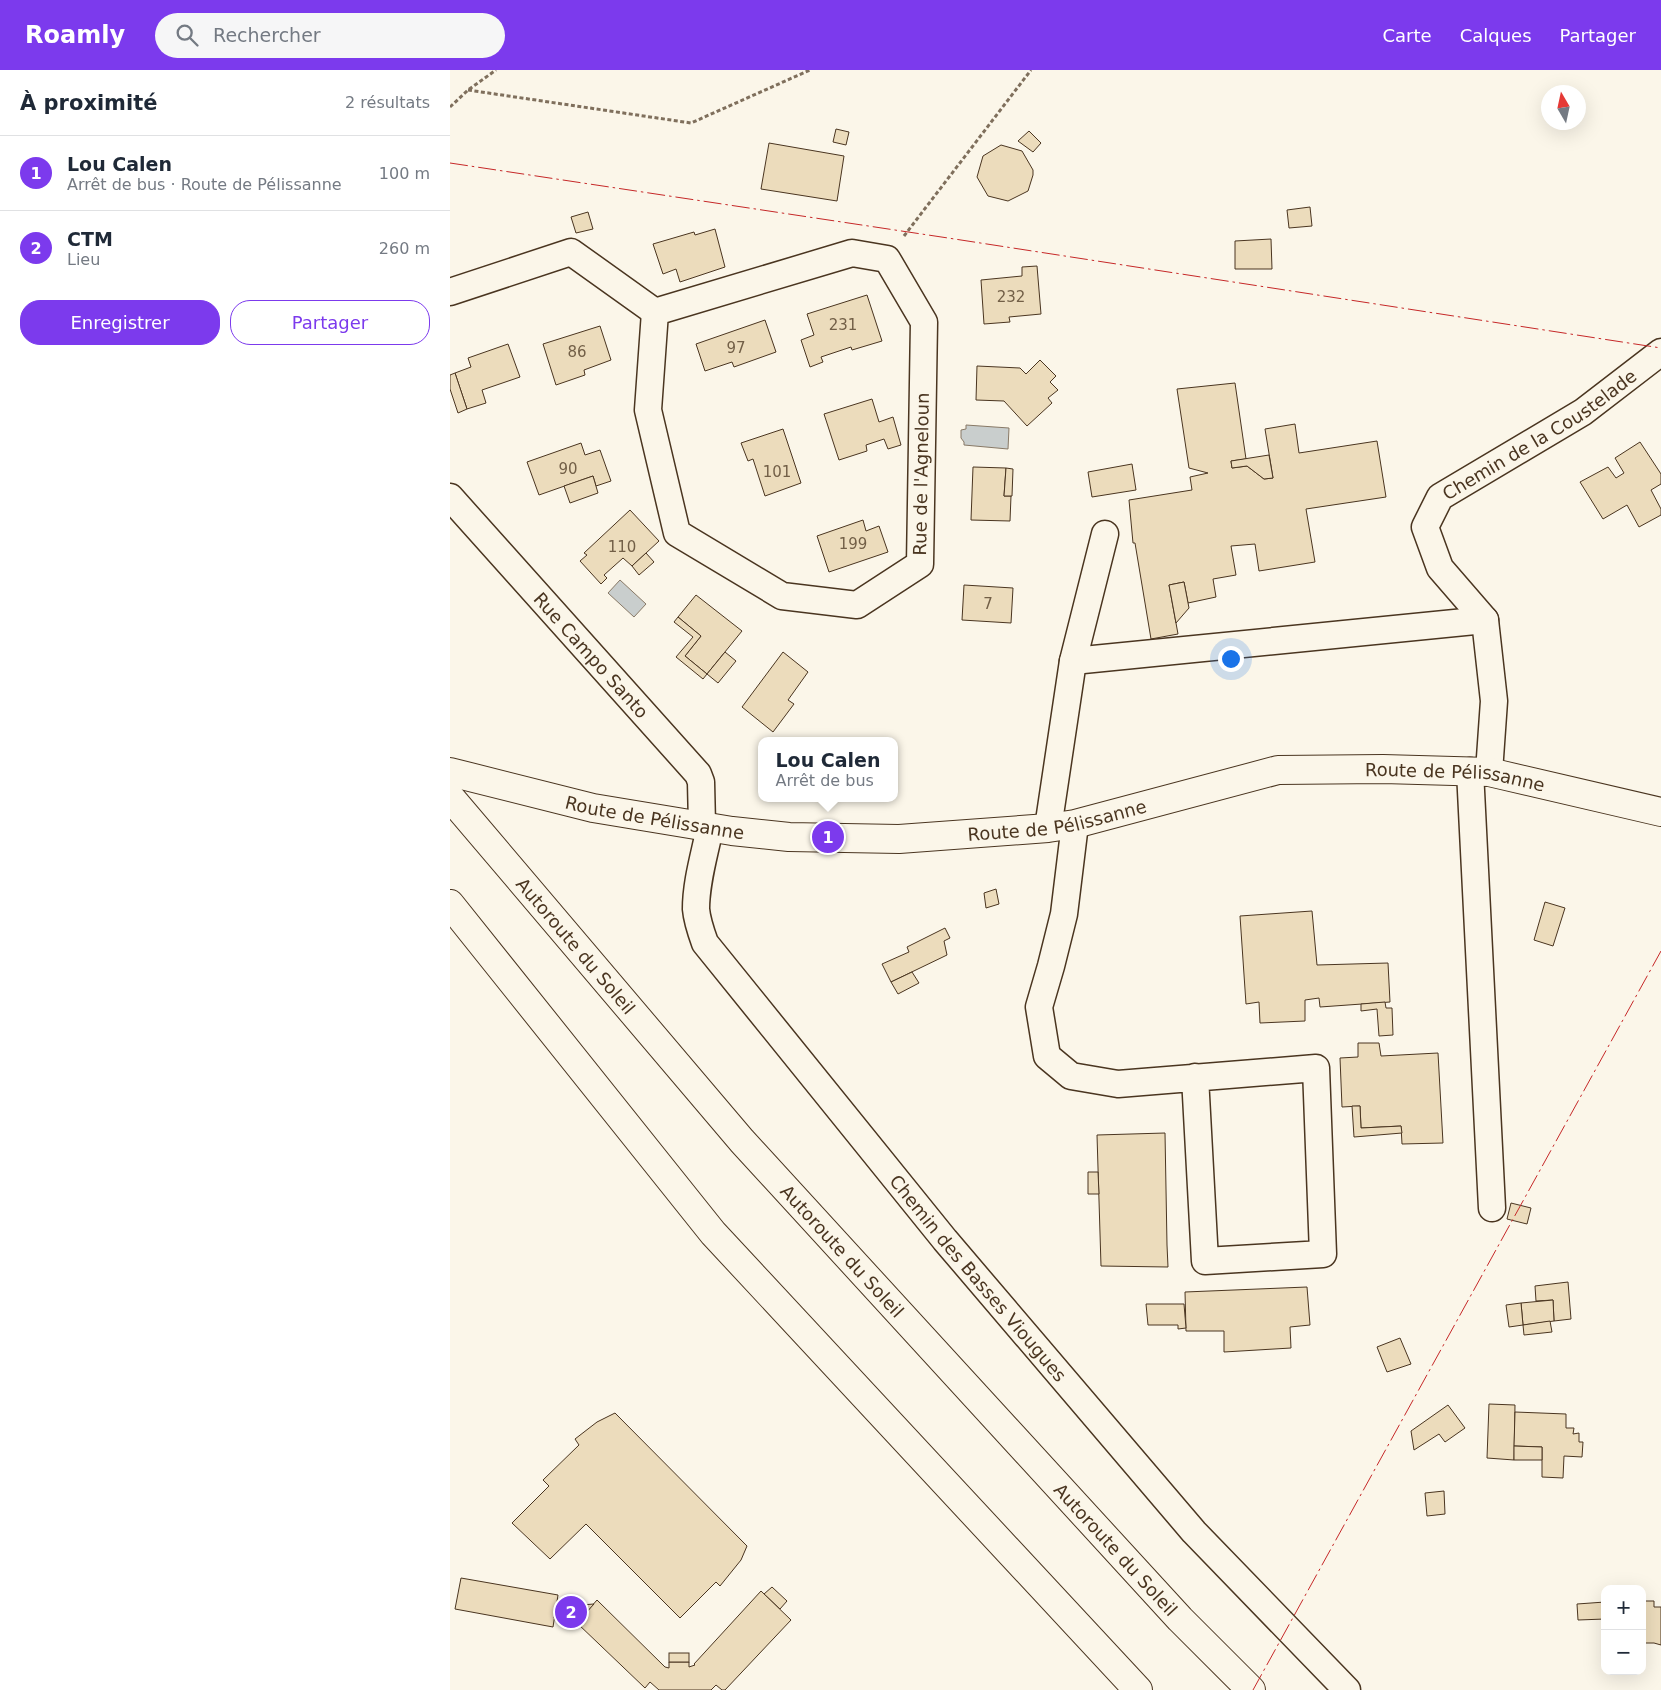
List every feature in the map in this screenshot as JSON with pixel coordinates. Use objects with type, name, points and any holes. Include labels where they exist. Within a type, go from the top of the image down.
[{"type":"main road","name":"Route de Pélissanne","points":[[450,772],[593,808],[732,831],[789,837],[899,839],[1048,828],[1075,824],[1278,770],[1383,769],[1479,772],[1661,812]]},
{"type":"main road","name":"Autoroute du Soleil","points":[[450,797],[742,1141],[1180,1619],[1251,1690]]},
{"type":"main road","points":[[450,904],[713,1233],[1138,1690]]},
{"type":"street","points":[[450,292],[571,252],[655,312],[852,253],[887,259]]},
{"type":"street","name":"Rue de l'Agneloun","points":[[655,312],[648,410],[677,533],[782,596],[857,605],[920,564],[924,322],[887,259]]},
{"type":"street","name":"Chemin de la Coustelade","points":[[1485,620],[1440,568],[1425,527],[1440,497],[1584,412],[1661,352]]},
{"type":"street","name":"Rue Campo Santo","points":[[450,497],[698,774],[701,782],[706,826]]},
{"type":"street","points":[[1048,828],[1073,661],[1105,534]]},
{"type":"street","points":[[1073,661],[1485,620],[1494,701],[1479,772],[1492,1208]]},
{"type":"street","points":[[1075,824],[1064,914],[1039,1007],[1048,1056],[1071,1076],[1118,1084],[1195,1077],[1316,1068],[1323,1254],[1205,1261],[1195,1077]]},
{"type":"street","name":"Chemin des Basses Viougues","points":[[706,826],[696,909],[699,928],[705,943],[945,1240],[1194,1532],[1347,1690]]},
{"type":"path","points":[[450,108],[468,90],[496,70]]},
{"type":"path","points":[[468,90],[691,123],[810,70]]},
{"type":"path","points":[[887,259],[1031,70]]},
{"type":"shaded area","points":[[966,425],[1009,428],[1008,449],[964,445],[961,438],[961,430],[966,429]]},
{"type":"shaded area","points":[[620,580],[646,604],[634,617],[608,593]]},
{"type":"building","points":[[836,129],[849,132],[846,145],[833,142]]},
{"type":"building","points":[[1029,131],[1041,143],[1033,152],[1018,141]]},
{"type":"building","points":[[769,143],[844,156],[837,201],[761,189]]},
{"type":"building","points":[[1001,145],[1022,151],[1033,170],[1028,191],[1008,201],[988,196],[977,177],[983,156]]},
{"type":"building","points":[[1310,207],[1312,226],[1289,228],[1287,210]]},
{"type":"building","points":[[588,212],[593,229],[576,233],[571,217]]},
{"type":"building","points":[[715,229],[725,267],[680,282],[676,269],[663,274],[653,244],[694,232],[695,235]]},
{"type":"building","points":[[1271,239],[1272,269],[1235,269],[1235,241]]},
{"type":"building","points":[[1037,266],[1041,314],[1009,317],[1010,322],[984,324],[981,280],[1022,276],[1022,267]]},
{"type":"building","points":[[867,295],[882,341],[852,350],[851,347],[821,357],[823,362],[810,367],[801,340],[814,335],[807,314]]},
{"type":"building","points":[[765,320],[776,352],[734,367],[732,362],[705,371],[696,344]]},
{"type":"building","points":[[600,326],[611,360],[584,370],[585,375],[556,385],[543,344]]},
{"type":"building","points":[[508,344],[520,377],[482,390],[486,403],[467,409],[455,373],[471,367],[468,358]]},
{"type":"building","points":[[1040,360],[1056,376],[1050,382],[1058,390],[1048,398],[1052,403],[1027,426],[1004,401],[976,400],[977,366],[1020,368],[1026,374]]},
{"type":"building","points":[[455,373],[467,409],[458,413],[450,389],[450,375]]},
{"type":"building","points":[[1235,383],[1246,459],[1231,461],[1232,468],[1247,466],[1264,479],[1273,478],[1265,429],[1295,424],[1299,453],[1377,441],[1386,497],[1306,509],[1315,562],[1259,571],[1255,544],[1231,546],[1236,575],[1213,579],[1216,597],[1188,603],[1184,582],[1169,585],[1178,634],[1151,639],[1135,543],[1133,543],[1129,500],[1192,490],[1190,477],[1208,473],[1189,468],[1177,389]]},
{"type":"building","points":[[872,399],[879,422],[893,417],[901,445],[888,449],[884,439],[866,445],[867,451],[839,460],[824,414]]},
{"type":"building","points":[[783,429],[801,483],[765,496],[753,459],[748,461],[741,443]]},
{"type":"building","points":[[1640,442],[1661,474],[1661,484],[1651,490],[1661,509],[1661,515],[1639,527],[1627,505],[1603,519],[1580,482],[1608,467],[1616,478],[1624,473],[1615,458]]},
{"type":"building","points":[[581,443],[585,455],[600,450],[611,481],[596,486],[593,476],[539,495],[527,462]]},
{"type":"building","points":[[1269,455],[1273,478],[1264,479],[1247,466],[1232,468],[1231,461]]},
{"type":"building","points":[[1132,464],[1136,490],[1092,497],[1088,472]]},
{"type":"building","points":[[973,467],[1006,468],[1004,496],[1011,496],[1010,521],[971,520]]},
{"type":"building","points":[[1006,468],[1013,469],[1012,496],[1004,496]]},
{"type":"building","points":[[593,476],[598,493],[570,503],[564,486]]},
{"type":"building","points":[[630,510],[659,541],[632,566],[623,558],[604,575],[607,578],[601,584],[580,561],[587,555],[584,553]]},
{"type":"building","points":[[863,520],[866,531],[879,526],[888,552],[829,572],[817,536]]},
{"type":"building","points":[[646,553],[654,562],[639,575],[632,566]]},
{"type":"building","points":[[1184,582],[1189,608],[1176,623],[1169,585]]},
{"type":"building","points":[[964,585],[1013,588],[1011,623],[962,620]]},
{"type":"building","points":[[696,595],[742,631],[707,674],[685,656],[701,636],[678,617]]},
{"type":"building","points":[[678,617],[701,636],[685,656],[707,674],[703,679],[676,657],[693,637],[674,622]]},
{"type":"building","points":[[725,652],[736,661],[718,683],[707,674]]},
{"type":"building","points":[[783,652],[808,672],[788,700],[794,704],[773,732],[742,707]]},
{"type":"building","points":[[996,889],[999,904],[986,908],[984,893]]},
{"type":"building","points":[[1545,902],[1565,908],[1553,946],[1534,940]]},
{"type":"building","points":[[1312,911],[1317,965],[1388,963],[1390,1002],[1320,1007],[1319,998],[1305,1000],[1305,1021],[1260,1023],[1259,1002],[1246,1004],[1240,916]]},
{"type":"building","points":[[945,928],[950,938],[944,941],[947,955],[891,982],[882,964],[909,952],[907,947]]},
{"type":"building","points":[[912,972],[919,983],[898,994],[891,982]]},
{"type":"building","points":[[1385,1002],[1386,1008],[1392,1008],[1393,1035],[1379,1036],[1377,1009],[1361,1011],[1361,1004]]},
{"type":"building","points":[[1358,1043],[1379,1043],[1381,1056],[1438,1053],[1443,1143],[1402,1144],[1401,1126],[1361,1128],[1360,1106],[1342,1107],[1340,1058],[1358,1057]]},
{"type":"building","points":[[1352,1106],[1360,1106],[1361,1128],[1401,1126],[1402,1133],[1354,1137]]},
{"type":"building","points":[[1165,1133],[1168,1267],[1101,1266],[1097,1135]]},
{"type":"building","points":[[1088,1172],[1098,1172],[1099,1194],[1088,1194]]},
{"type":"building","points":[[1511,1203],[1531,1208],[1527,1224],[1507,1219]]},
{"type":"building","points":[[1568,1282],[1571,1319],[1554,1321],[1553,1300],[1536,1301],[1535,1286]]},
{"type":"building","points":[[1307,1287],[1310,1325],[1290,1327],[1291,1348],[1224,1352],[1224,1331],[1186,1331],[1185,1292]]},
{"type":"building","points":[[1553,1300],[1554,1321],[1523,1325],[1521,1303]]},
{"type":"building","points":[[1521,1303],[1523,1325],[1509,1327],[1506,1305]]},
{"type":"building","points":[[1146,1304],[1184,1304],[1186,1328],[1178,1329],[1178,1325],[1148,1325]]},
{"type":"building","points":[[1550,1321],[1552,1332],[1524,1335],[1523,1325]]},
{"type":"building","points":[[1400,1338],[1411,1364],[1387,1372],[1377,1347]]},
{"type":"building","points":[[1489,1404],[1515,1405],[1514,1460],[1487,1458]]},
{"type":"building","points":[[1448,1405],[1465,1428],[1445,1442],[1439,1434],[1414,1450],[1411,1431]]},
{"type":"building","points":[[1515,1412],[1566,1414],[1566,1428],[1574,1428],[1573,1434],[1579,1433],[1579,1442],[1583,1442],[1582,1457],[1564,1456],[1563,1478],[1542,1477],[1542,1447],[1514,1446]]},
{"type":"building","points":[[615,1413],[747,1546],[741,1560],[720,1586],[716,1582],[680,1618],[586,1524],[550,1559],[512,1523],[549,1486],[543,1480],[579,1445],[575,1439],[597,1422]]},
{"type":"building","points":[[1514,1446],[1542,1447],[1542,1460],[1514,1460]]},
{"type":"building","points":[[1444,1491],[1445,1514],[1427,1516],[1425,1493]]},
{"type":"building","points":[[461,1578],[558,1595],[553,1627],[455,1609]]},
{"type":"building","points":[[772,1587],[787,1601],[780,1609],[764,1594]]},
{"type":"building","points":[[761,1591],[791,1620],[725,1690],[716,1685],[711,1690],[659,1690],[650,1682],[645,1688],[577,1623],[597,1600],[665,1667],[669,1668],[669,1662],[689,1662],[689,1667],[695,1665]]},
{"type":"building","points":[[1646,1601],[1654,1601],[1654,1607],[1661,1607],[1661,1645],[1646,1643]]},
{"type":"building","points":[[1601,1602],[1601,1619],[1578,1620],[1577,1604]]},
{"type":"building","points":[[594,1604],[584,1615],[554,1618],[556,1607]]},
{"type":"building","points":[[669,1653],[689,1653],[689,1662],[669,1662]]},
{"type":"power","points":[[450,163],[1661,348]]},
{"type":"power","points":[[1253,1690],[1661,951]]},
{"type":"place","name":"Lou Calen","points":[[828,837]]},
{"type":"place","name":"CTM","points":[[571,1612]]}]
